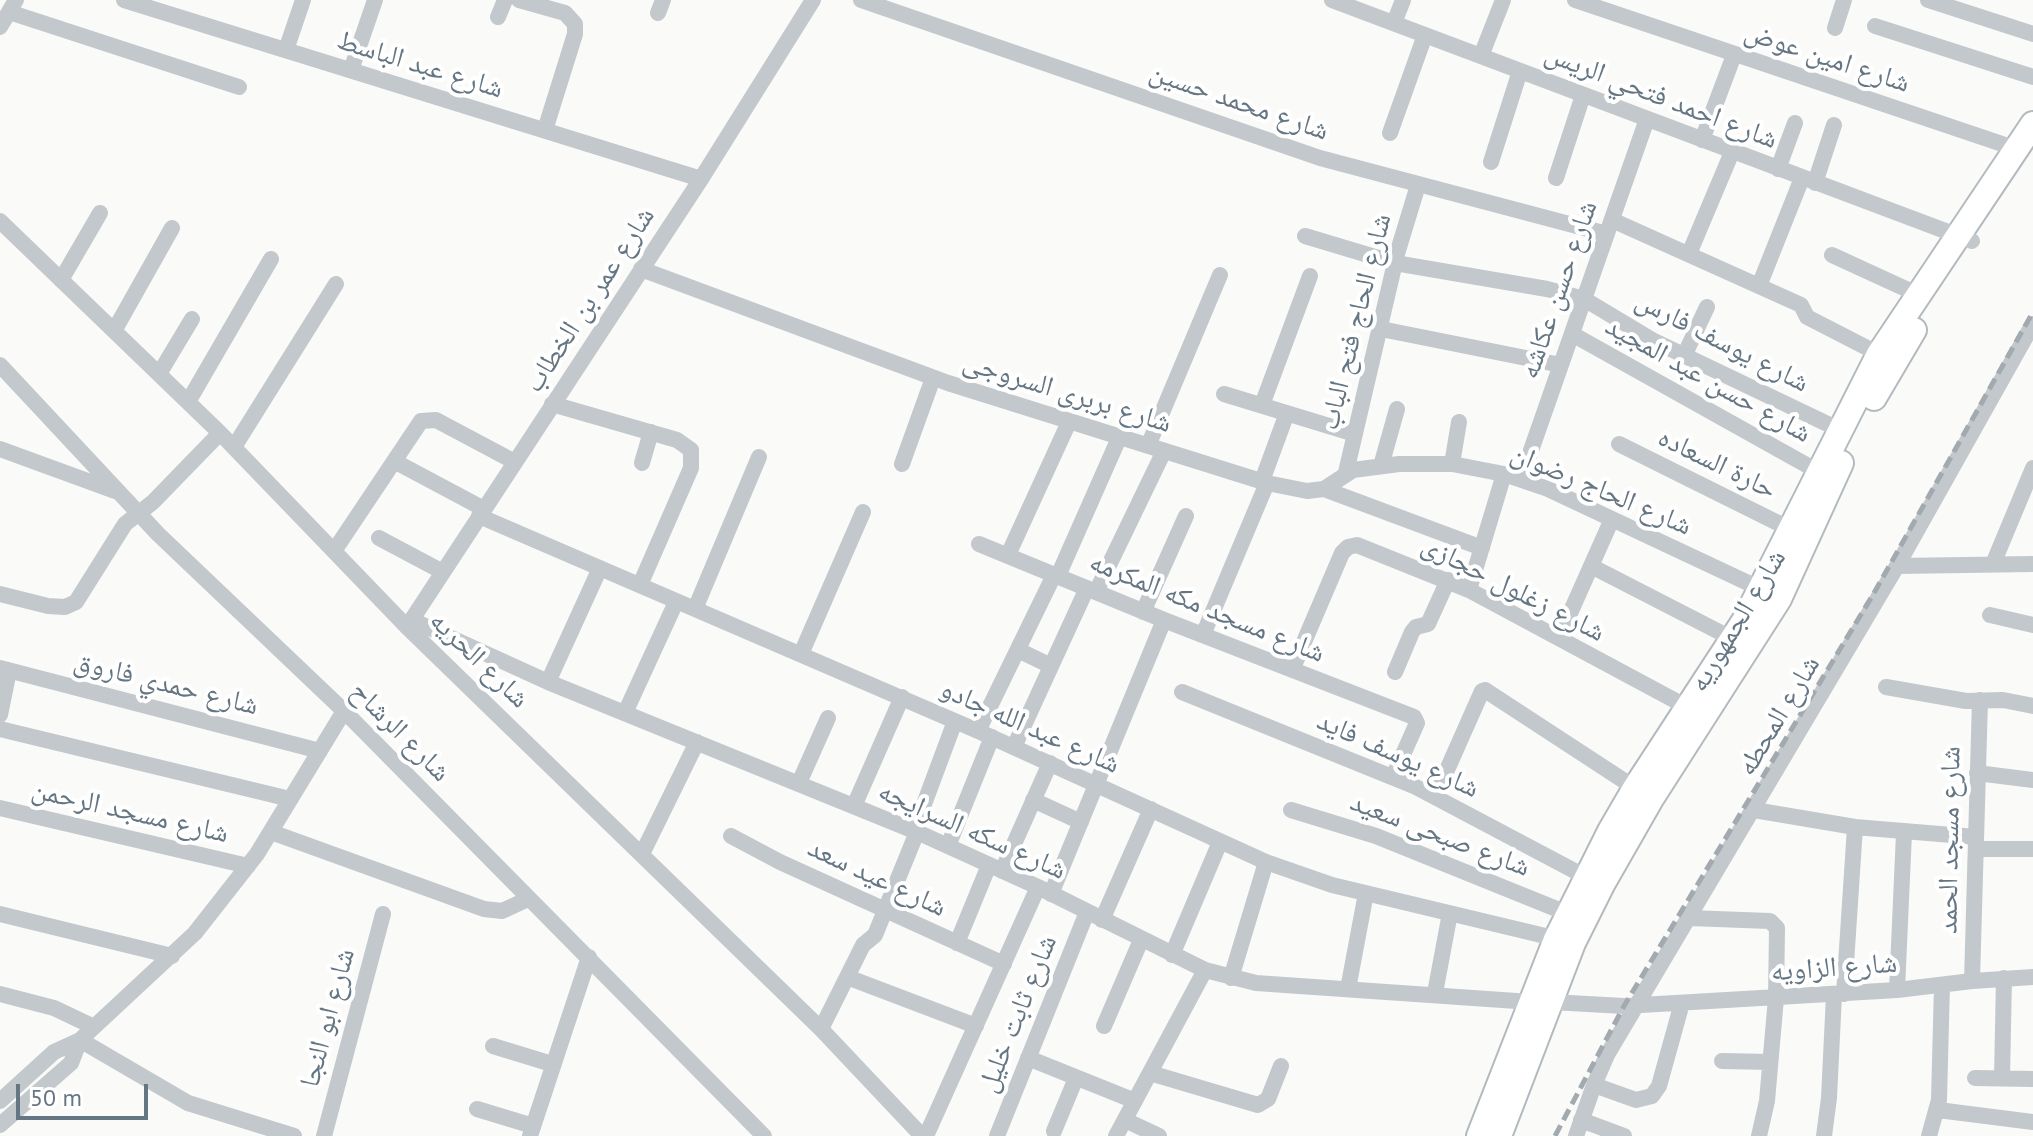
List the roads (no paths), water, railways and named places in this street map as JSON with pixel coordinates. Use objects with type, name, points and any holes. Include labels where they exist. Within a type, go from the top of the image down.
[{"type":"main road","name":"شارع الجمهوريه","points":[[1479,1136],[1541,1002],[1565,941],[1603,883],[1651,799],[1779,599],[1861,422],[1965,239],[2025,151],[2033,124]]},
{"type":"main road","name":"شارع الجمهوريه","points":[[1565,941],[1569,914],[1586,877],[1635,788],[1733,639],[1792,530],[1838,429],[1879,354],[1919,295],[1965,239]]},
{"type":"main road","name":"شارع الجمهوريه","points":[[1499,1136],[1541,1002]]},
{"type":"street","name":"شارع عبد الباسط","points":[[124,0],[701,179]]},
{"type":"street","points":[[286,50],[303,0]]},
{"type":"street","points":[[351,70],[375,0]]},
{"type":"street","points":[[498,17],[505,0]]},
{"type":"street","points":[[519,0],[565,13],[575,24],[575,34],[545,130]]},
{"type":"street","name":"شارع عمر بن الخطاب","points":[[409,624],[701,179],[813,0]]},
{"type":"street","name":"شارع محمد حسين","points":[[861,0],[1284,146],[1418,185],[1609,227],[1689,254],[1801,305],[1807,317],[1879,354]]},
{"type":"street","name":"شارع احمد فتحي الريس","points":[[1332,0],[1965,239]]},
{"type":"street","points":[[1394,23],[1403,0]]},
{"type":"street","points":[[1481,56],[1503,0]]},
{"type":"street","name":"شارع امين عوض","points":[[1575,0],[2025,151]]},
{"type":"street","points":[[1835,28],[1844,0]]},
{"type":"street","points":[[1928,0],[2033,34]]},
{"type":"street","points":[[0,27],[12,6],[239,87]]},
{"type":"street","points":[[1875,26],[2033,77]]},
{"type":"street","points":[[1390,133],[1425,35]]},
{"type":"street","points":[[1702,140],[1734,55]]},
{"type":"street","points":[[1491,162],[1520,71]]},
{"type":"street","points":[[1556,178],[1583,95]]},
{"type":"street","name":"شارع حسن عكاشه","points":[[1469,590],[1482,548],[1561,365],[1647,119]]},
{"type":"street","points":[[1778,169],[1795,123]]},
{"type":"street","points":[[1759,286],[1834,125]]},
{"type":"street","points":[[1689,254],[1732,152]]},
{"type":"street","name":"شارع الحاج فتح الباب","points":[[1346,472],[1395,263],[1418,185]]},
{"type":"street","points":[[61,280],[100,213]]},
{"type":"street","name":"شارع الحريه","points":[[0,221],[188,402],[215,438],[234,447],[334,551],[821,1029],[924,1136]]},
{"type":"street","points":[[114,331],[172,228]]},
{"type":"street","name":"شارع يوسف فارس","points":[[1305,236],[1395,263],[1547,289],[1584,299],[1684,356],[1838,429]]},
{"type":"street","points":[[1832,255],[1919,295]]},
{"type":"street","points":[[188,402],[271,259]]},
{"type":"street","name":"شارع بربرى السروجى","points":[[641,269],[933,378],[1265,482],[1307,491],[1324,489],[1482,548]]},
{"type":"street","points":[[1014,747],[1156,449],[1220,275]]},
{"type":"street","points":[[1262,405],[1310,276]]},
{"type":"street","points":[[234,447],[336,284]]},
{"type":"street","points":[[1684,356],[1707,307]]},
{"type":"street","points":[[159,374],[192,319]]},
{"type":"street","name":"شارع المحطه","points":[[1578,1128],[1607,1055],[1897,566],[2033,324]]},
{"type":"street","points":[[1381,329],[1561,365]]},
{"type":"street","name":"شارع حسن عبد المجيد","points":[[1572,334],[1819,472]]},
{"type":"street","name":"شارع الرشاح","points":[[0,365],[138,515],[344,711],[764,1136]]},
{"type":"street","points":[[902,464],[933,378]]},
{"type":"street","points":[[1224,394],[1355,434]]},
{"type":"street","points":[[552,404],[682,442],[691,450],[693,462],[640,585]]},
{"type":"street","points":[[1381,466],[1397,409]]},
{"type":"street","points":[[1203,635],[1265,482],[1287,413]]},
{"type":"street","points":[[334,551],[418,425],[426,419],[436,420],[515,462]]},
{"type":"street","points":[[1008,555],[1069,422]]},
{"type":"street","points":[[1452,464],[1459,422]]},
{"type":"street","points":[[642,463],[651,432]]},
{"type":"street","points":[[0,594],[48,606],[65,607],[76,602],[125,524],[153,502],[215,438]]},
{"type":"street","points":[[948,846],[985,734],[1018,650],[1119,438]]},
{"type":"street","name":"حارة السعاده","points":[[1619,444],[1792,530]]},
{"type":"street","points":[[0,449],[117,492]]},
{"type":"street","points":[[695,609],[759,457]]},
{"type":"street","name":"شارع عبد الله جادو","points":[[394,461],[482,512],[600,568],[902,697],[1266,862],[1321,882],[1565,941]]},
{"type":"street","name":"شارع الحاج رضوان","points":[[1324,489],[1346,472],[1416,463],[1452,464],[1512,476],[1761,589]]},
{"type":"street","points":[[1993,564],[2033,468]]},
{"type":"street","points":[[801,654],[863,512]]},
{"type":"street","points":[[1143,612],[1186,516]]},
{"type":"street","points":[[1559,638],[1612,519]]},
{"type":"street","points":[[379,538],[443,572]]},
{"type":"street","name":"شارع مسجد مكه المكرمه","points":[[979,544],[1416,720],[1393,777]]},
{"type":"street","name":"شارع زغلول حجازى","points":[[1292,670],[1339,560],[1348,547],[1361,546],[1469,590],[1687,707]]},
{"type":"street","points":[[1897,566],[2033,564]]},
{"type":"street","points":[[1591,566],[1733,639]]},
{"type":"street","points":[[548,682],[600,568]]},
{"type":"street","points":[[1395,672],[1412,632],[1416,627],[1428,624],[1448,580]]},
{"type":"street","points":[[625,713],[676,602]]},
{"type":"street","points":[[1990,615],[2033,625]]},
{"type":"street","points":[[924,1136],[1004,964],[1081,822],[1164,620]]},
{"type":"street","name":"شارع سكه السرايجه","points":[[409,624],[916,832],[1205,970],[1256,983],[1541,1002],[1638,1005]]},
{"type":"street","points":[[1018,650],[1051,666]]},
{"type":"street","points":[[0,715],[5,670]]},
{"type":"street","name":"شارع حمدي فاروق","points":[[5,670],[320,751]]},
{"type":"street","points":[[1886,687],[1966,701],[2003,700],[2033,706]]},
{"type":"street","points":[[1435,797],[1485,690],[1635,788]]},
{"type":"street","name":"شارع يوسف فايد","points":[[1182,692],[1393,777],[1586,877]]},
{"type":"street","points":[[854,806],[902,697]]},
{"type":"street","name":"شارع مسجد الحمد","points":[[1972,981],[1980,700]]},
{"type":"street","points":[[3,1094],[54,1052],[80,1040],[172,956],[217,908],[271,832],[344,711]]},
{"type":"street","points":[[799,783],[828,718]]},
{"type":"street","points":[[821,1029],[863,945],[874,937],[887,911],[955,721]]},
{"type":"street","points":[[0,729],[290,799]]},
{"type":"street","points":[[642,854],[697,742]]},
{"type":"street","points":[[957,943],[1050,763]]},
{"type":"street","points":[[1977,773],[2033,780]]},
{"type":"street","points":[[1033,800],[1081,822]]},
{"type":"street","name":"شارع مسجد الرحمن","points":[[0,808],[248,866]]},
{"type":"street","name":"شارع ثابت خليل","points":[[997,1136],[1028,1058],[1094,916],[1151,809]]},
{"type":"street","name":"شارع صبحى سعيد","points":[[1291,810],[1362,831],[1569,914]]},
{"type":"street","points":[[1754,810],[1855,827],[2033,849]]},
{"type":"street","points":[[1824,1136],[1855,827]]},
{"type":"street","points":[[271,832],[484,909],[502,911],[528,899]]},
{"type":"street","points":[[1897,990],[1904,833]]},
{"type":"street","name":"شارع عيد سعد","points":[[731,836],[780,862],[1004,964]]},
{"type":"street","points":[[1172,955],[1220,842]]},
{"type":"street","points":[[1231,978],[1266,862]]},
{"type":"street","points":[[1348,989],[1366,893]]},
{"type":"street","points":[[1435,993],[1450,913]]},
{"type":"street","points":[[0,914],[172,956]]},
{"type":"street","name":"شارع ابو النجا","points":[[324,1136],[383,914]]},
{"type":"street","points":[[1689,918],[1775,923],[1778,931],[1767,1101],[1759,1136]]},
{"type":"street","points":[[1104,1026],[1141,940]]},
{"type":"street","points":[[477,1109],[531,1131],[589,957]]},
{"type":"street","points":[[1116,1136],[1205,970]]},
{"type":"street","points":[[847,977],[976,1026]]},
{"type":"street","name":"شارع الزاويه","points":[[1638,1005],[1897,990],[2033,977]]},
{"type":"street","points":[[2002,1078],[2004,978]]},
{"type":"street","points":[[1929,1136],[1938,1110],[1942,985]]},
{"type":"street","points":[[0,994],[54,1008],[94,1027]]},
{"type":"street","points":[[1594,1085],[1632,1099],[1642,1100],[1652,1096],[1659,1086],[1682,1003]]},
{"type":"street","points":[[0,1125],[71,1063],[80,1040]]},
{"type":"street","points":[[80,1040],[188,1103],[294,1136]]},
{"type":"street","points":[[493,1046],[552,1064]]},
{"type":"street","points":[[1028,1058],[1135,1101]]},
{"type":"street","points":[[1722,1061],[1770,1062]]},
{"type":"street","points":[[1150,1073],[1258,1105],[1268,1099],[1281,1066]]},
{"type":"street","points":[[1054,1131],[1076,1078]]},
{"type":"street","points":[[1975,1078],[2033,1079]]},
{"type":"street","points":[[1938,1110],[2033,1122]]},
{"type":"street","points":[[1125,1120],[1159,1136]]},
{"type":"street","points":[[1578,1128],[1624,1136]]},
{"type":"railway","points":[[1555,1136],[1624,1006],[1874,593],[2033,312]]}]
